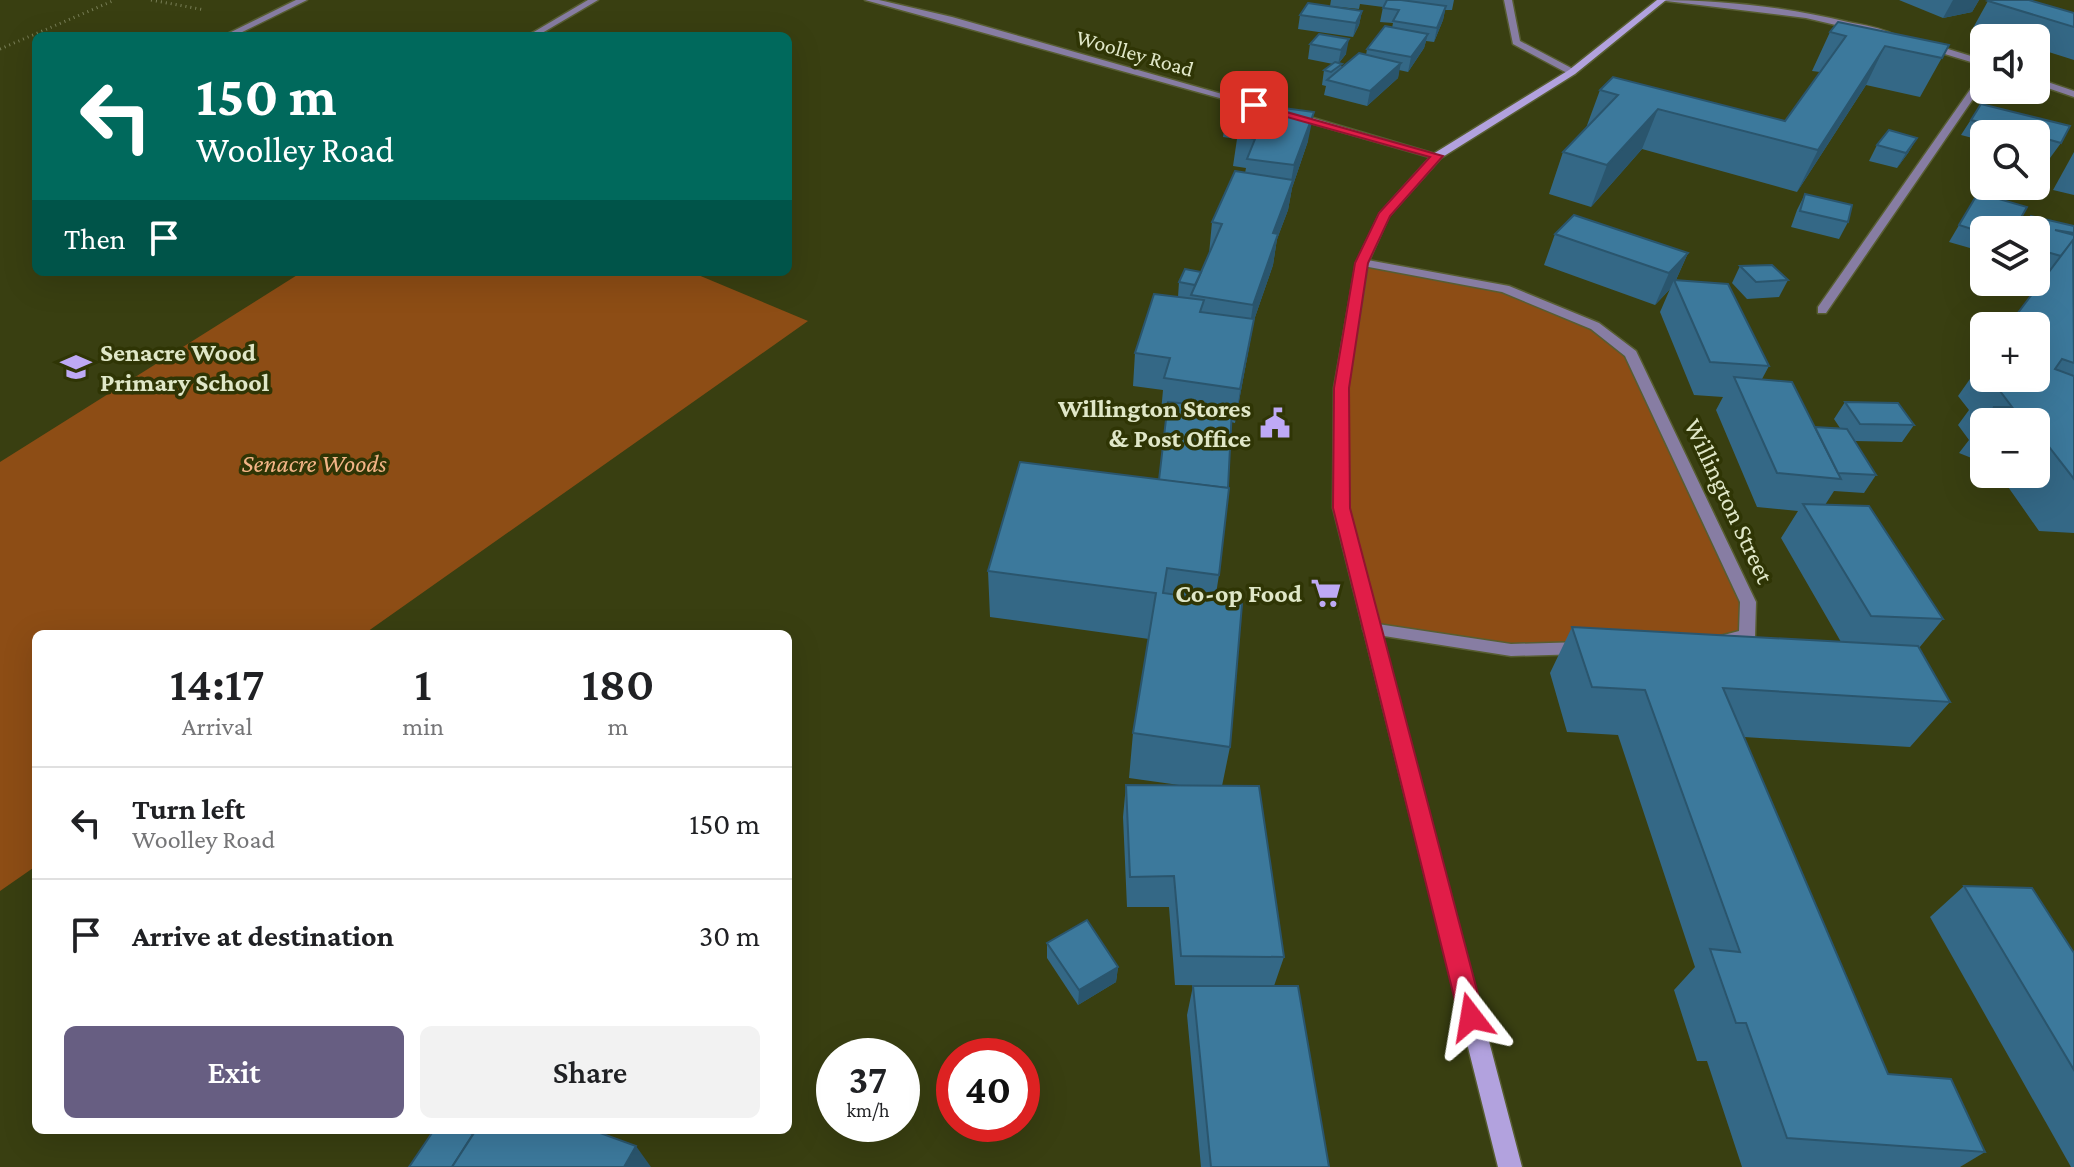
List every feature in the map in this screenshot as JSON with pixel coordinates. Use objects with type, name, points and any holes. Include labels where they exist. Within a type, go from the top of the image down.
[{"type":"street","points":[[235,32],[303,0]]},
{"type":"street","points":[[538,32],[594,0]]},
{"type":"street","name":"Woolley Road","points":[[869,0],[949,19],[1437,156]]},
{"type":"street","points":[[1508,0],[1516,42],[1572,72]]},
{"type":"street","points":[[1510,1167],[1341,508],[1341,388],[1362,263],[1384,215],[1437,156],[1572,72],[1662,0],[1776,10],[1850,23],[1902,38]]},
{"type":"street","points":[[1915,42],[1970,59]]},
{"type":"street","points":[[2050,86],[2074,94]]},
{"type":"street","points":[[1822,310],[1970,96]]},
{"type":"street","name":"Willington Street","points":[[1362,263],[1505,289],[1595,326],[1631,354],[1748,602],[1747,636],[1710,642]]},
{"type":"street","points":[[1371,629],[1511,650],[1604,647]]},
{"type":"path","points":[[40,32],[115,0]]},
{"type":"path","points":[[0,49],[32,35]]},
{"type":"green space","points":[[1362,263],[1505,289],[1595,326],[1631,354],[1748,602],[1747,636],[1511,650],[1371,629],[1341,508],[1340,448]]},
{"type":"green space","name":"Senacre Woods","points":[[296,276],[701,276],[808,321],[370,630],[32,630],[32,869],[0,891],[0,462]]},
{"type":"building","points":[[1387,0],[1446,6],[1437,28],[1393,21],[1399,10],[1383,8]]},
{"type":"building","points":[[2029,0],[2074,13],[2074,27],[1988,1]]},
{"type":"building","points":[[1308,3],[1362,11],[1356,23],[1300,15]]},
{"type":"building","points":[[1838,22],[1949,45],[1942,58],[1885,46],[1818,150],[1658,109],[1607,165],[1563,152],[1618,95],[1600,90],[1613,77],[1785,121],[1846,36],[1830,32]]},
{"type":"building","points":[[1385,26],[1428,34],[1411,57],[1367,49]]},
{"type":"building","points":[[1319,34],[1349,39],[1341,50],[1310,44]]},
{"type":"building","points":[[1359,53],[1401,63],[1370,91],[1327,80]]},
{"type":"building","points":[[1335,62],[1342,64],[1331,72],[1324,70]]},
{"type":"building","points":[[1231,101],[1314,112],[1294,165],[1247,159],[1255,139],[1237,136],[1249,111],[1227,108]]},
{"type":"building","points":[[1981,104],[2046,120],[1971,120]]},
{"type":"building","points":[[2050,121],[2070,126],[2061,143],[2050,140]]},
{"type":"building","points":[[1889,130],[1917,138],[1906,153],[1877,145]]},
{"type":"building","points":[[1235,171],[1293,180],[1273,233],[1278,234],[1253,305],[1191,295],[1222,224],[1212,222]]},
{"type":"building","points":[[1805,194],[1852,205],[1848,222],[1800,211]]},
{"type":"building","points":[[1974,200],[2002,200],[2027,207],[2022,216],[1970,216],[1970,229],[1959,225]]},
{"type":"building","points":[[1574,215],[1688,253],[1669,273],[1555,234]]},
{"type":"building","points":[[2050,220],[2074,226],[2074,233],[2055,230],[2074,235],[2074,240],[2061,256],[2050,253]]},
{"type":"building","points":[[2073,240],[2074,363],[2062,359],[2055,369],[2074,376],[2074,479],[2050,448],[2050,408],[1993,407],[2012,407],[2001,392],[2050,392],[2050,312],[2019,312],[2031,296],[2050,296],[2050,270]]},
{"type":"building","points":[[1772,265],[1788,280],[1756,282],[1740,266]]},
{"type":"building","points":[[1185,269],[1201,272],[1195,285],[1179,282]]},
{"type":"building","points":[[1674,280],[1728,284],[1769,366],[1710,362]]},
{"type":"building","points":[[1154,294],[1204,300],[1200,312],[1254,319],[1240,389],[1164,378],[1170,358],[1135,353]]},
{"type":"building","points":[[1734,377],[1792,382],[1841,479],[1777,473]]},
{"type":"building","points":[[1168,402],[1232,408],[1228,488],[1159,480]]},
{"type":"building","points":[[1845,402],[1898,403],[1914,425],[1860,424]]},
{"type":"building","points":[[1815,427],[1847,429],[1876,475],[1838,473]]},
{"type":"building","points":[[1020,462],[1229,488],[1219,575],[1167,568],[1163,593],[1242,604],[1230,747],[1133,733],[1156,593],[988,571]]},
{"type":"building","points":[[1803,504],[1869,506],[1943,619],[1871,616]]},
{"type":"building","points":[[1572,627],[1918,646],[1950,702],[1723,688],[1888,1074],[1951,1079],[1985,1152],[1787,1138],[1746,1023],[1736,1023],[1710,949],[1740,952],[1645,690],[1592,687]]},
{"type":"building","points":[[1126,785],[1259,786],[1284,957],[1181,956],[1174,876],[1130,877]]},
{"type":"building","points":[[1964,886],[2032,888],[2074,953],[2074,1070]]},
{"type":"building","points":[[1087,920],[1118,967],[1079,990],[1047,943]]},
{"type":"building","points":[[1193,986],[1298,986],[1329,1167],[1211,1167]]},
{"type":"building","points":[[431,1134],[473,1134],[452,1167],[409,1167]]},
{"type":"building","points":[[473,1134],[603,1134],[636,1146],[624,1167],[452,1167]]},
{"type":"place","name":"Senacre Wood Primary School","points":[[76,367]]},
{"type":"place","name":"Willington Stores & Post Office","points":[[1275,423]]},
{"type":"place","name":"Co-op Food","points":[[1326,593]]},
{"type":"route","points":[[1254,105],[1437,156],[1384,215],[1362,263],[1341,388],[1341,508],[1471,1017]]}]
